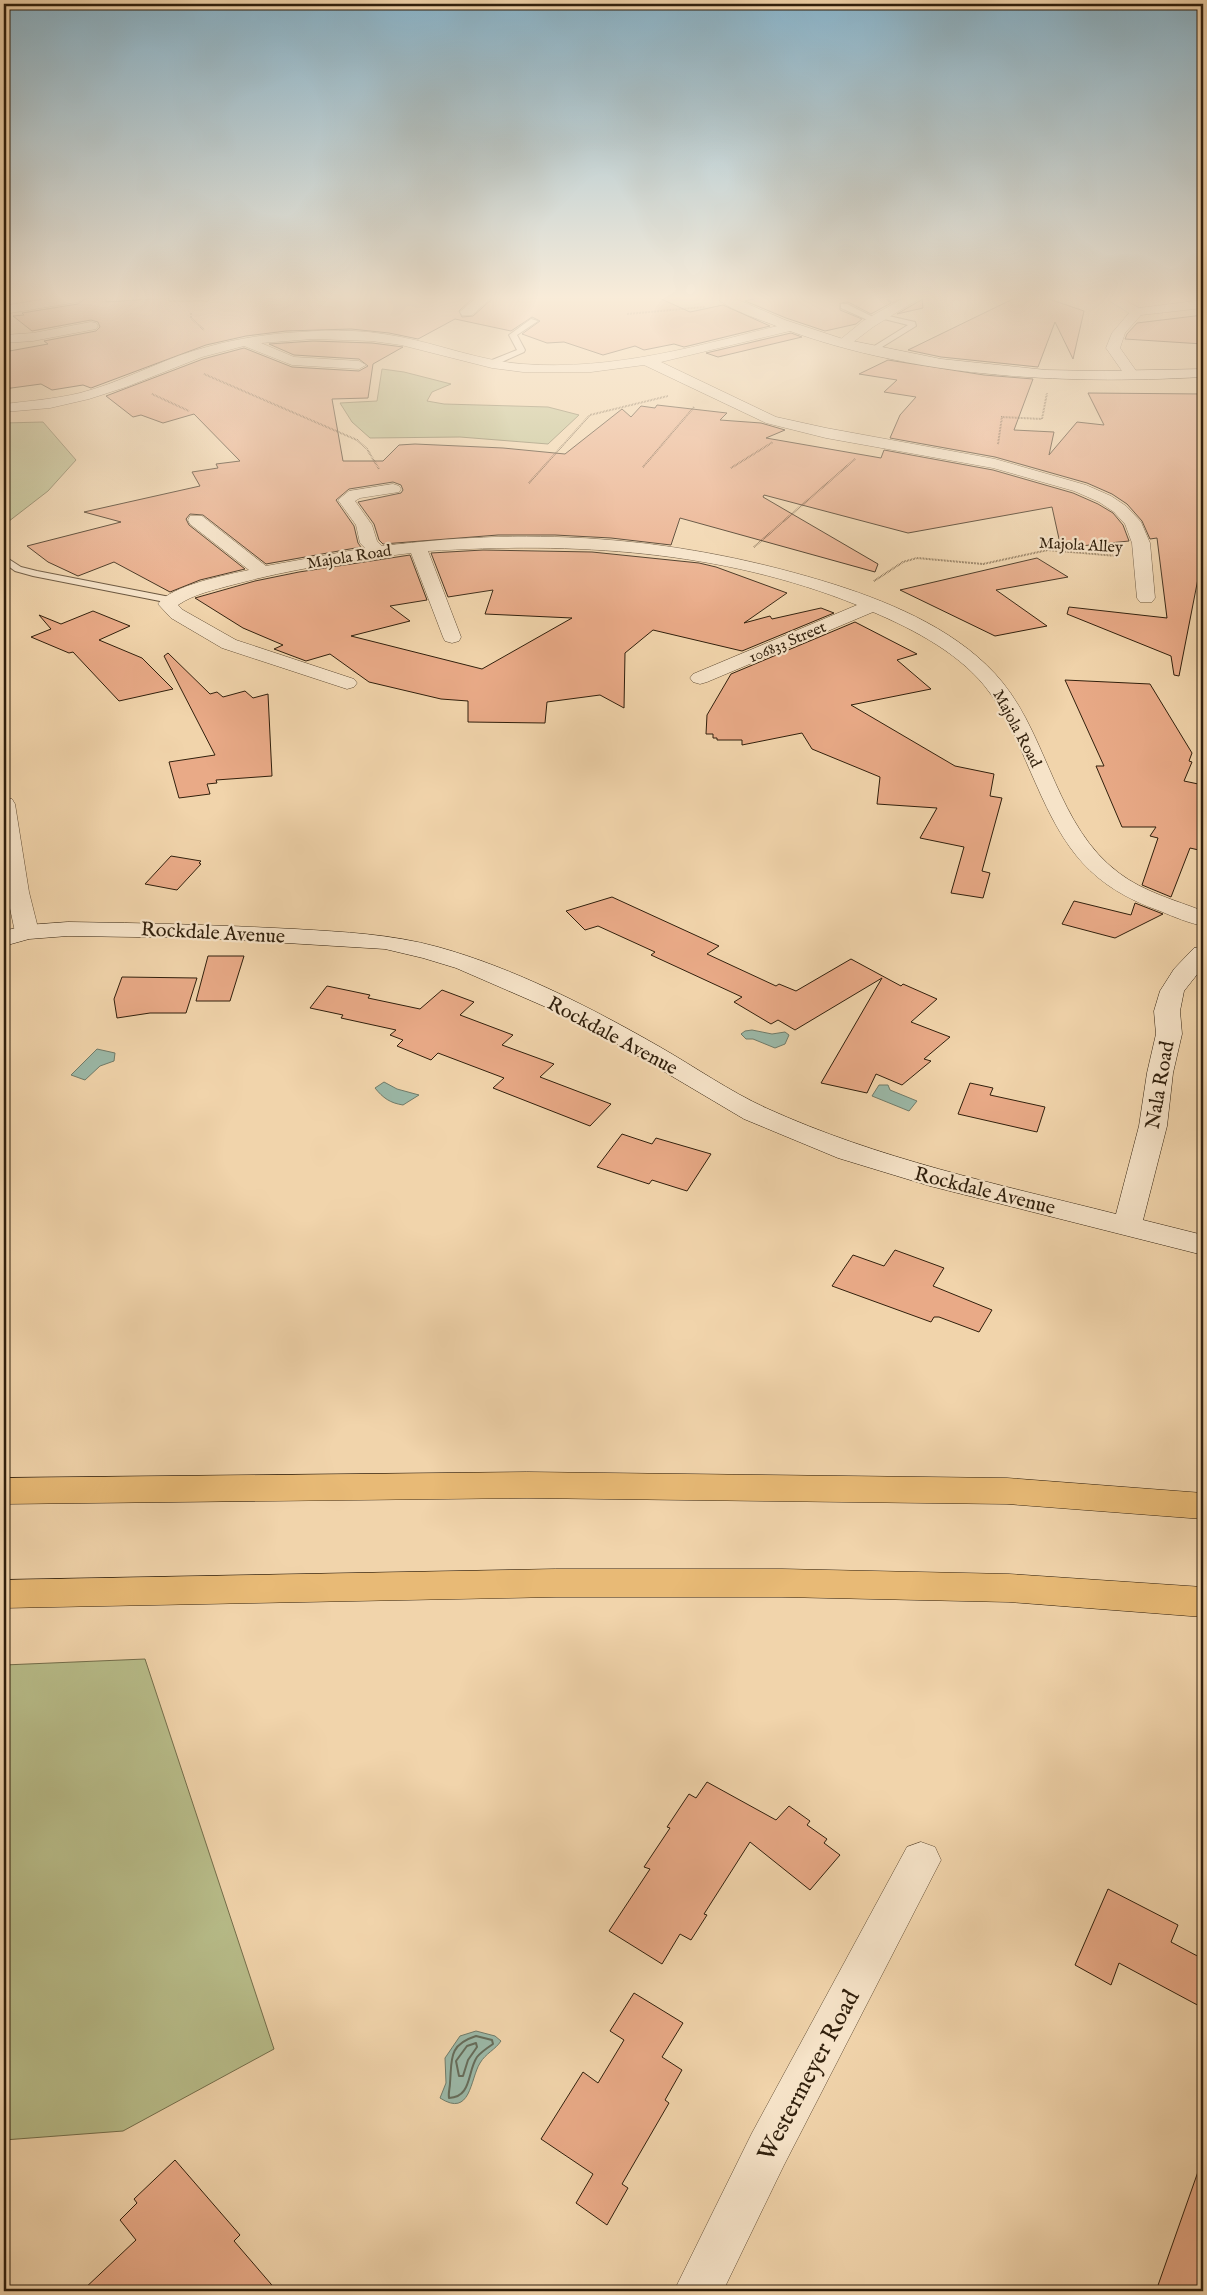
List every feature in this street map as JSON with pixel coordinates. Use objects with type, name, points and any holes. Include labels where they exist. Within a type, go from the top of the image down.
[{"type":"highway","points":[[4,1490],[527,1486],[1007,1491],[1203,1506]]},
{"type":"highway","points":[[4,1594],[546,1583],[772,1583],[1009,1588],[1203,1602]]},
{"type":"street","points":[[4,408],[31,405]]},
{"type":"street","points":[[734,405],[796,428],[995,464],[1080,488],[1105,499],[1120,509],[1132,522],[1141,543],[1146,598]]},
{"type":"street","points":[[376,550],[370,543],[364,525],[346,500],[355,494],[392,489]]},
{"type":"street","points":[[196,520],[263,572]]},
{"type":"street","name":"Majola Road","points":[[170,600],[263,572],[376,550],[471,542],[578,543],[668,551],[736,562],[811,581],[873,605],[910,623],[943,642],[978,668],[996,686],[1008,704],[1071,832],[1085,854],[1103,872],[1144,896],[1203,919]]},
{"type":"street","points":[[417,546],[452,637]]},
{"type":"street","points":[[170,600],[167,604],[177,614],[229,644],[347,683]]},
{"type":"street","name":"106833 Street","points":[[700,678],[873,605]]},
{"type":"street","points":[[4,804],[17,892],[16,935]]},
{"type":"street","name":"Rockdale Avenue","points":[[16,935],[97,928],[204,931],[386,942],[429,952],[465,963],[564,1006],[608,1028],[690,1078],[754,1113],[840,1149],[921,1175],[1203,1245]]},
{"type":"street","name":"Nala Road","points":[[1127,1225],[1153,1126],[1160,1073],[1169,1034],[1167,1011],[1172,992],[1183,974],[1203,954]]},
{"type":"street","name":"Westermeyer Road","points":[[698,2291],[768,2149],[822,2051],[921,1860]]},
{"type":"lane","points":[[4,559],[18,569],[36,574],[170,600]]},
{"type":"path","points":[[176,405],[189,411]]},
{"type":"path","points":[[276,405],[357,440],[367,449],[392,489]]},
{"type":"path","points":[[529,483],[586,418],[594,414],[632,405]]},
{"type":"path","points":[[643,467],[696,405]]},
{"type":"path","points":[[995,464],[1002,417],[1042,419],[1046,405]]},
{"type":"path","points":[[731,468],[796,428]]},
{"type":"path","points":[[736,562],[876,442]]},
{"type":"path","name":"Majola Alley","points":[[850,596],[912,559],[983,564],[1048,550],[1143,559]]},
{"type":"green space","points":[[341,405],[548,407],[579,415],[548,444],[460,437],[370,438],[352,422]]},
{"type":"green space","points":[[43,422],[76,460],[48,491],[4,525],[4,423]]},
{"type":"green space","points":[[145,1659],[274,2049],[123,2131],[4,2140],[4,1665]]},
{"type":"water","points":[[752,1030],[772,1034],[785,1032],[789,1035],[785,1044],[775,1048],[753,1039],[746,1039],[741,1034]]},
{"type":"water","points":[[97,1049],[115,1053],[114,1061],[100,1066],[85,1080],[71,1075]]},
{"type":"water","points":[[384,1082],[397,1089],[419,1095],[403,1105],[394,1103],[375,1088]]},
{"type":"water","points":[[879,1085],[888,1085],[890,1090],[917,1101],[909,1111],[872,1096]]},
{"type":"water","points":[[476,2031],[495,2036],[501,2041],[480,2063],[464,2100],[458,2103],[450,2103],[440,2098],[446,2083],[445,2058],[460,2036]]},
{"type":"building","points":[[118,405],[333,405],[343,461],[383,461],[399,445],[415,444],[503,448],[565,454],[622,409],[631,417],[641,406],[655,408],[658,405],[727,413],[720,420],[761,423],[785,430],[766,438],[881,458],[884,450],[993,470],[1073,493],[1113,513],[1123,525],[1129,541],[1061,548],[1052,507],[908,533],[764,495],[763,497],[878,564],[875,572],[680,518],[671,545],[611,538],[555,535],[498,535],[383,544],[379,540],[374,524],[358,502],[401,493],[403,490],[401,485],[393,482],[349,489],[336,500],[354,526],[358,543],[361,547],[266,564],[203,515],[190,514],[186,519],[189,525],[245,569],[200,580],[170,592],[114,562],[78,576],[48,562],[27,546],[121,522],[84,512],[200,486],[192,472],[218,468],[216,464],[240,461],[194,414],[163,423],[141,415],[133,417]]},
{"type":"building","points":[[909,405],[1023,405],[1014,430],[1054,432],[1049,455],[1077,422],[1104,425],[1094,405],[1203,405],[1203,553],[1179,676],[1174,675],[1171,656],[1067,614],[1069,607],[1167,618],[1157,538],[1150,539],[1142,521],[1127,504],[1112,494],[1087,483],[995,457],[890,438],[900,415]]},
{"type":"building","points":[[483,550],[592,552],[699,563],[716,567],[787,593],[744,623],[770,616],[772,619],[821,608],[834,613],[742,651],[653,630],[625,653],[624,708],[600,695],[547,702],[545,723],[468,722],[468,701],[441,699],[369,682],[330,654],[306,661],[274,649],[283,645],[243,628],[195,598],[255,581],[299,572],[410,555],[427,600],[390,606],[410,621],[351,636],[482,669],[572,618],[485,614],[493,590],[448,597],[431,553]]},
{"type":"building","points":[[1037,558],[1068,577],[996,590],[1047,626],[995,636],[900,590]]},
{"type":"building","points":[[93,611],[130,626],[99,640],[142,658],[173,689],[119,701],[73,652],[69,653],[31,637],[51,629],[39,615],[61,624]]},
{"type":"building","points":[[855,622],[917,654],[897,660],[931,689],[851,705],[955,766],[994,774],[990,796],[1002,798],[982,871],[990,873],[983,898],[951,893],[964,847],[920,838],[937,808],[877,804],[880,777],[812,749],[802,733],[742,745],[742,740],[717,740],[717,738],[713,738],[713,734],[706,734],[707,715],[731,674]]},
{"type":"building","points":[[168,653],[210,694],[217,692],[223,697],[245,691],[253,698],[268,694],[272,776],[216,780],[217,783],[207,784],[210,794],[179,798],[169,762],[215,755],[164,656]]},
{"type":"building","points":[[1065,680],[1150,684],[1192,753],[1189,761],[1192,762],[1184,781],[1203,785],[1203,851],[1190,848],[1171,897],[1142,885],[1158,838],[1150,836],[1156,827],[1122,827],[1096,766],[1104,766]]},
{"type":"building","points":[[171,856],[201,861],[199,863],[201,864],[177,890],[145,884]]},
{"type":"building","points":[[612,897],[719,946],[707,954],[776,986],[779,984],[796,991],[851,959],[901,986],[903,984],[937,999],[911,1022],[950,1037],[924,1059],[931,1061],[902,1085],[876,1074],[867,1093],[821,1083],[882,978],[795,1030],[778,1020],[771,1024],[734,1002],[742,997],[651,955],[655,952],[598,926],[585,930],[566,911]]},
{"type":"building","points":[[1074,901],[1131,915],[1135,903],[1163,914],[1115,938],[1062,924]]},
{"type":"building","points":[[208,956],[244,956],[230,1001],[196,1001]]},
{"type":"building","points":[[122,977],[197,978],[186,1013],[150,1013],[117,1018],[114,999]]},
{"type":"building","points":[[327,986],[370,995],[368,998],[420,1009],[442,990],[474,1002],[460,1015],[513,1035],[502,1045],[554,1064],[540,1077],[611,1104],[590,1126],[493,1088],[504,1078],[438,1053],[431,1060],[397,1046],[403,1040],[390,1035],[396,1030],[341,1018],[343,1015],[310,1008]]},
{"type":"building","points":[[970,1083],[993,1088],[990,1095],[1045,1107],[1037,1132],[958,1114]]},
{"type":"building","points":[[622,1134],[652,1144],[656,1138],[711,1154],[687,1191],[652,1180],[649,1184],[597,1167]]},
{"type":"building","points":[[895,1250],[944,1268],[933,1286],[992,1310],[979,1332],[939,1317],[934,1317],[931,1322],[832,1286],[853,1255],[884,1266]]},
{"type":"building","points":[[707,1782],[776,1820],[789,1806],[810,1821],[807,1825],[827,1839],[824,1843],[840,1855],[810,1890],[750,1842],[704,1914],[707,1915],[691,1940],[680,1934],[662,1964],[609,1931],[650,1869],[644,1867],[670,1828],[667,1827],[689,1794],[696,1798]]},
{"type":"building","points":[[1108,1889],[1178,1925],[1171,1942],[1203,1959],[1203,2008],[1119,1963],[1111,1985],[1075,1965]]},
{"type":"building","points":[[634,1993],[683,2023],[662,2057],[682,2070],[665,2100],[669,2103],[622,2184],[628,2188],[607,2225],[576,2203],[593,2174],[541,2139],[583,2072],[598,2083],[624,2040],[610,2031]]},
{"type":"building","points":[[175,2160],[240,2235],[234,2241],[277,2291],[82,2291],[136,2240],[120,2220],[137,2203],[134,2199]]},
{"type":"building","points":[[1200,2166],[1203,2167],[1203,2291],[1156,2291]]}]
